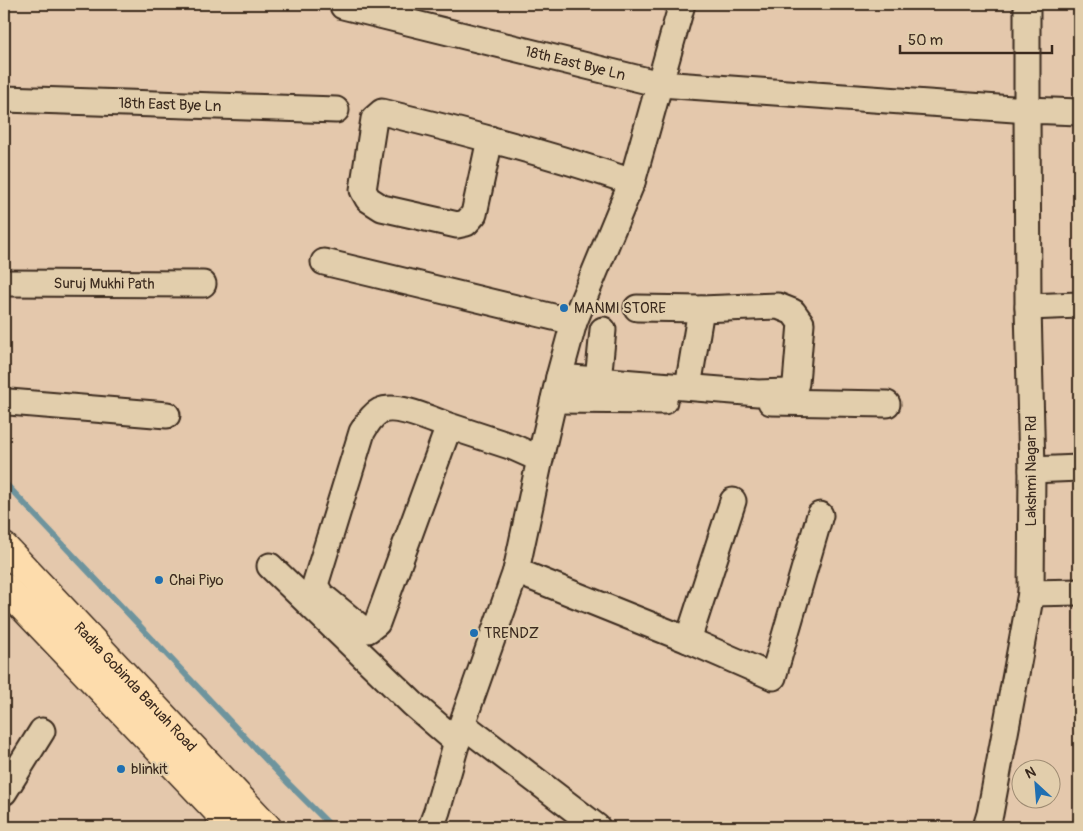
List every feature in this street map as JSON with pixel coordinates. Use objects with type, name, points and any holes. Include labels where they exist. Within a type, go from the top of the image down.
[{"type":"main road","name":"Radha Gobinda Baruah Road","points":[[4,547],[267,827]]},
{"type":"main road","name":"Radha Gobinda Baruah Road","points":[[4,587],[233,827]]},
{"type":"street","points":[[431,827],[460,733],[516,571],[556,388],[574,322],[632,182],[682,4]]},
{"type":"street","name":"Lakshmi Nagar Rd","points":[[986,827],[1031,593],[1032,470],[1028,306],[1027,4]]},
{"type":"street","name":"18th East Bye Ln","points":[[344,6],[660,84],[1026,110],[1079,112]]},
{"type":"street","name":"18th East Bye Ln","points":[[4,99],[336,110]]},
{"type":"street","points":[[490,139],[474,214],[466,223],[457,225],[382,208],[368,199],[363,190],[374,119],[382,112],[490,139],[585,166],[632,182]]},
{"type":"street","points":[[324,262],[574,322]]},
{"type":"street","name":"Suruj Mukhi Path","points":[[4,283],[203,284]]},
{"type":"street","points":[[556,388],[598,381],[758,393],[786,392],[794,389],[801,323],[793,312],[778,306],[701,310],[637,308]]},
{"type":"street","points":[[1028,306],[1079,306]]},
{"type":"street","points":[[688,387],[701,310]]},
{"type":"street","points":[[598,381],[603,330]]},
{"type":"street","points":[[556,388],[887,404]]},
{"type":"street","points":[[4,403],[167,415]]},
{"type":"street","points":[[449,426],[377,623],[368,630],[361,628],[320,595],[315,585],[362,432],[368,422],[380,411],[398,408],[513,447],[540,459]]},
{"type":"street","points":[[1032,470],[1079,468]]},
{"type":"street","points":[[688,640],[733,501]]},
{"type":"street","points":[[516,571],[688,640],[773,677],[820,515]]},
{"type":"street","points":[[270,566],[412,704],[460,733],[597,827]]},
{"type":"street","points":[[1031,593],[1079,592]]},
{"type":"street","points":[[4,792],[42,731]]},
{"type":"waterway","points":[[4,482],[289,784],[332,827]]},
{"type":"place","name":"MANMI STORE","points":[[564,308]]},
{"type":"place","name":"Chai Piyo","points":[[159,580]]},
{"type":"place","name":"TRENDZ","points":[[474,633]]},
{"type":"place","name":"blinkit","points":[[121,769]]}]
